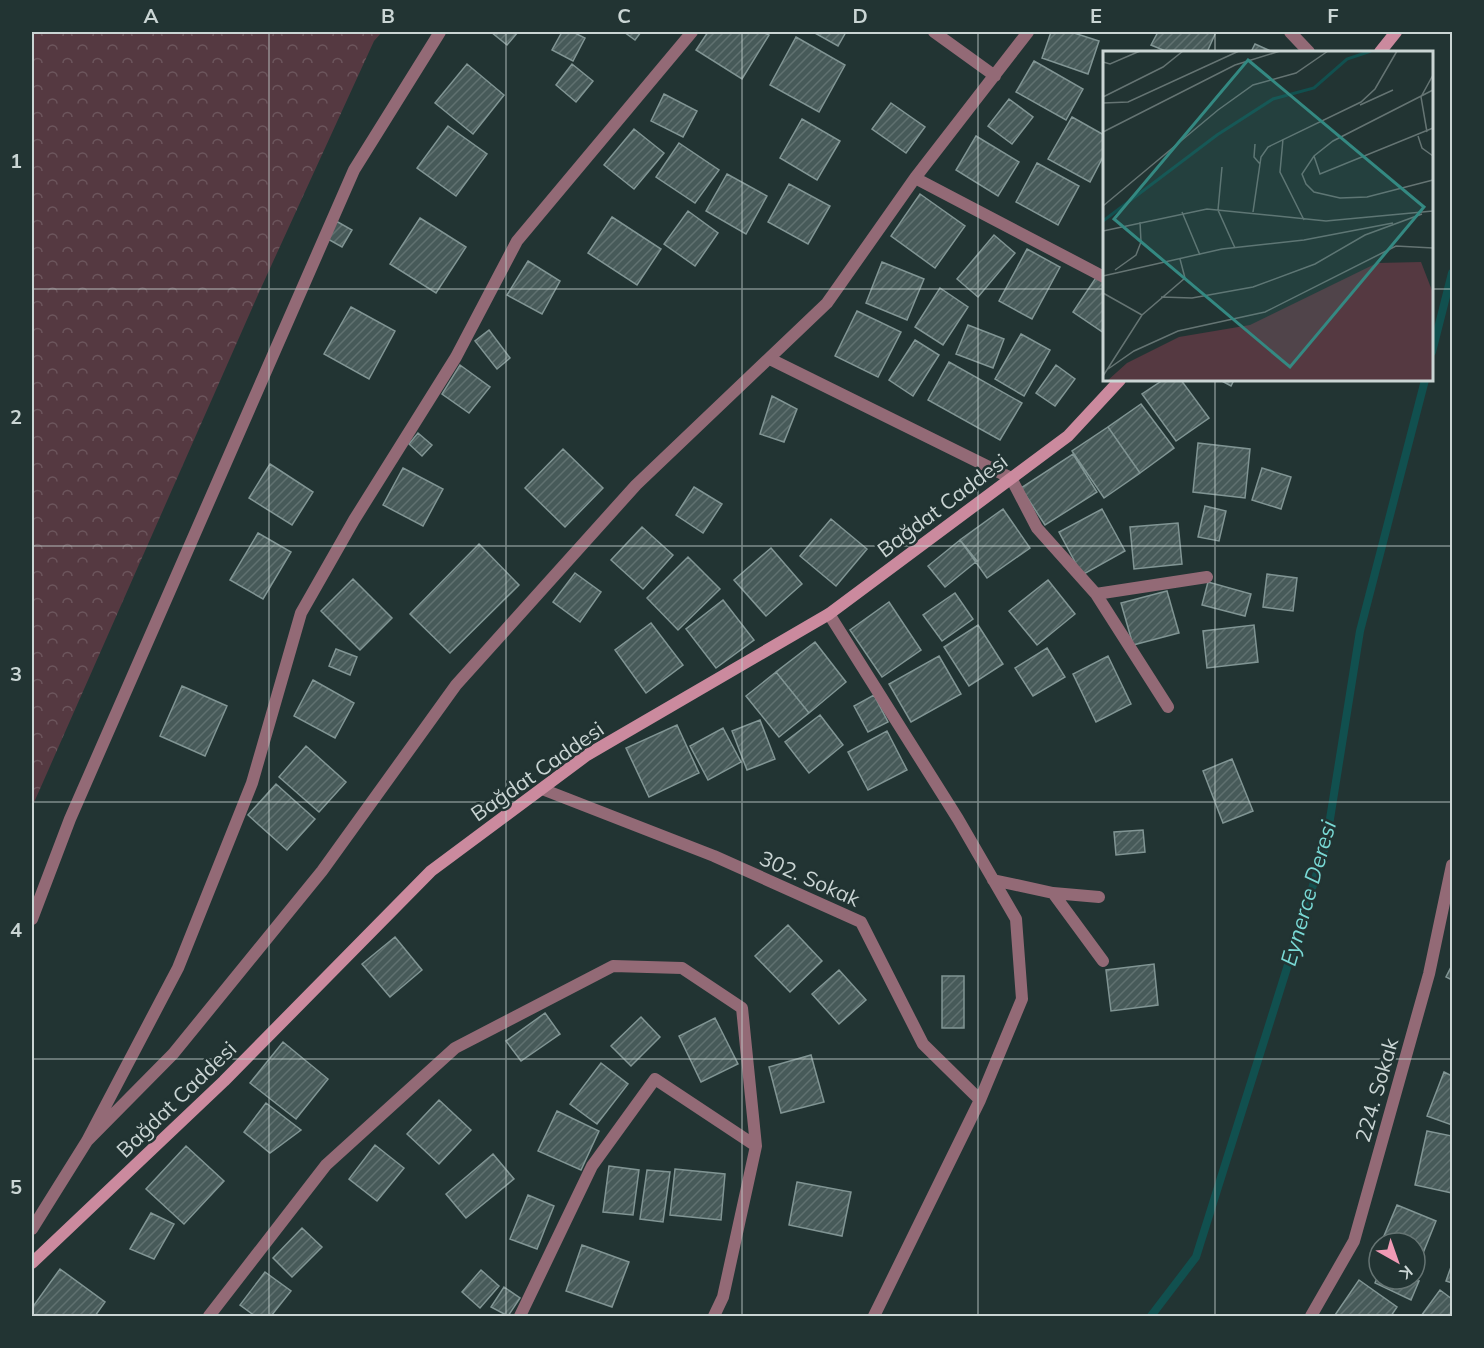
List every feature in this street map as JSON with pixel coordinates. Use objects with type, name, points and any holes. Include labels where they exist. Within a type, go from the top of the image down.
[{"type":"main road","points":[[1381,51],[1396,32]]},
{"type":"main road","name":"Bağdat Caddesi","points":[[32,1263],[224,1081],[431,871],[587,755],[829,614],[1068,436],[1119,381]]},
{"type":"street","points":[[32,919],[70,819],[354,170],[440,32]]},
{"type":"street","points":[[32,1229],[87,1141],[178,968],[252,783],[301,613],[354,520],[456,357],[518,241],[692,32]]},
{"type":"street","points":[[934,32],[995,76]]},
{"type":"street","points":[[87,1141],[173,1054],[322,871],[456,685],[636,485],[827,303],[915,178],[1028,32]]},
{"type":"street","points":[[1290,32],[1309,51]]},
{"type":"street","points":[[915,178],[1103,276]]},
{"type":"street","points":[[770,359],[1011,478],[1037,528],[1096,594],[1168,707]]},
{"type":"street","points":[[1096,594],[1207,578]]},
{"type":"street","points":[[829,614],[1016,919],[1022,999],[980,1100],[874,1317]]},
{"type":"street","name":"302. Sokak","points":[[542,789],[714,856],[861,922],[923,1044],[980,1100]]},
{"type":"street","name":"224. Sokak","points":[[1311,1317],[1354,1241],[1429,974],[1452,865]]},
{"type":"street","points":[[993,880],[1053,893],[1099,897]]},
{"type":"street","points":[[1053,893],[1103,961]]},
{"type":"street","points":[[209,1317],[326,1165],[455,1048],[613,966],[682,968],[742,1008],[756,1146],[723,1297],[714,1317]]},
{"type":"street","points":[[520,1317],[592,1166],[655,1079],[756,1146]]},
{"type":"green space","points":[[32,32],[382,32],[374,41],[261,288],[32,807]]},
{"type":"building","points":[[491,32],[518,32],[507,45]]},
{"type":"building","points":[[562,32],[573,32],[585,38],[573,61],[552,50]]},
{"type":"building","points":[[624,32],[641,32],[635,40]]},
{"type":"building","points":[[708,32],[763,32],[769,35],[742,79],[696,50]]},
{"type":"building","points":[[813,32],[846,32],[838,46]]},
{"type":"building","points":[[1051,32],[1071,32],[1099,41],[1088,74],[1042,58]]},
{"type":"building","points":[[1158,32],[1216,32],[1207,51],[1166,51],[1151,45]]},
{"type":"building","points":[[796,37],[845,65],[819,112],[770,85]]},
{"type":"building","points":[[1255,44],[1271,51],[1252,51]]},
{"type":"building","points":[[1034,61],[1083,89],[1066,120],[1016,92]]},
{"type":"building","points":[[467,64],[504,95],[473,134],[435,103]]},
{"type":"building","points":[[572,64],[593,81],[576,102],[556,85]]},
{"type":"building","points":[[664,94],[697,111],[683,137],[651,121]]},
{"type":"building","points":[[1009,99],[1033,117],[1012,144],[988,126]]},
{"type":"building","points":[[891,103],[925,127],[906,153],[872,129]]},
{"type":"building","points":[[1072,117],[1103,134],[1103,157],[1090,182],[1048,159]]},
{"type":"building","points":[[802,119],[840,141],[817,180],[780,158]]},
{"type":"building","points":[[448,126],[487,154],[456,196],[417,168]]},
{"type":"building","points":[[634,129],[664,153],[634,189],[604,165]]},
{"type":"building","points":[[976,136],[1019,162],[998,196],[956,170]]},
{"type":"building","points":[[679,143],[719,170],[695,203],[656,177]]},
{"type":"building","points":[[1037,163],[1079,186],[1058,225],[1016,202]]},
{"type":"building","points":[[727,174],[767,196],[746,234],[706,211]]},
{"type":"building","points":[[789,184],[830,206],[808,244],[768,222]]},
{"type":"building","points":[[920,194],[965,226],[935,268],[891,236]]},
{"type":"building","points":[[688,211],[718,233],[695,266],[664,244]]},
{"type":"building","points":[[612,217],[661,249],[637,285],[588,253]]},
{"type":"building","points":[[420,218],[466,247],[436,293],[390,264]]},
{"type":"building","points":[[336,221],[352,230],[342,247],[326,238]]},
{"type":"building","points":[[994,235],[1015,253],[978,297],[957,279]]},
{"type":"building","points":[[1027,249],[1060,267],[1032,319],[999,301]]},
{"type":"building","points":[[528,261],[560,281],[542,314],[507,295]]},
{"type":"building","points":[[882,262],[924,279],[907,320],[866,303]]},
{"type":"building","points":[[1097,276],[1103,281],[1103,332],[1073,312]]},
{"type":"building","points":[[940,288],[968,307],[943,345],[915,327]]},
{"type":"building","points":[[351,307],[395,331],[369,379],[324,354]]},
{"type":"building","points":[[857,311],[901,332],[878,377],[835,356]]},
{"type":"building","points":[[968,325],[1004,339],[993,368],[956,354]]},
{"type":"building","points":[[489,330],[510,358],[497,369],[475,341]]},
{"type":"building","points":[[1021,334],[1050,350],[1024,396],[995,379]]},
{"type":"building","points":[[915,340],[939,355],[913,396],[889,380]]},
{"type":"building","points":[[949,362],[1022,403],[1000,440],[928,400]]},
{"type":"building","points":[[460,365],[490,387],[469,413],[442,394]]},
{"type":"building","points":[[1056,365],[1075,379],[1055,406],[1036,393]]},
{"type":"building","points":[[1162,381],[1182,381],[1209,418],[1176,441],[1142,394]]},
{"type":"building","points":[[1222,381],[1234,381],[1231,386]]},
{"type":"building","points":[[772,396],[797,409],[784,442],[760,434]]},
{"type":"building","points":[[1141,404],[1174,448],[1140,473],[1108,427]]},
{"type":"building","points":[[1108,427],[1140,473],[1104,498],[1072,451]]},
{"type":"building","points":[[418,433],[432,445],[422,456],[409,444]]},
{"type":"building","points":[[1198,443],[1250,449],[1245,498],[1193,492]]},
{"type":"building","points":[[563,449],[603,488],[565,527],[525,488]]},
{"type":"building","points":[[1073,454],[1097,492],[1045,525],[1021,488]]},
{"type":"building","points":[[270,464],[313,492],[292,525],[249,498]]},
{"type":"building","points":[[403,468],[443,489],[423,526],[383,505]]},
{"type":"building","points":[[1262,468],[1291,477],[1281,509],[1252,500]]},
{"type":"building","points":[[694,487],[722,504],[703,533],[676,515]]},
{"type":"building","points":[[1205,506],[1226,511],[1219,541],[1198,537]]},
{"type":"building","points":[[1003,509],[1030,548],[987,578],[960,540]]},
{"type":"building","points":[[1102,509],[1125,551],[1082,575],[1059,532]]},
{"type":"building","points":[[831,519],[867,549],[836,586],[800,556]]},
{"type":"building","points":[[1178,523],[1182,564],[1134,569],[1130,527]]},
{"type":"building","points":[[642,527],[673,555],[643,589],[611,560]]},
{"type":"building","points":[[258,533],[291,552],[263,599],[230,580]]},
{"type":"building","points":[[960,540],[977,561],[945,587],[928,566]]},
{"type":"building","points":[[479,544],[519,585],[450,653],[410,614]]},
{"type":"building","points":[[771,548],[802,584],[766,616],[734,580]]},
{"type":"building","points":[[688,557],[720,589],[678,630],[647,598]]},
{"type":"building","points":[[575,573],[601,592],[580,622],[553,602]]},
{"type":"building","points":[[1267,574],[1297,578],[1293,611],[1263,607]]},
{"type":"building","points":[[353,579],[392,618],[360,650],[321,611]]},
{"type":"building","points":[[1048,580],[1075,614],[1037,645],[1009,611]]},
{"type":"building","points":[[1208,582],[1251,594],[1245,616],[1202,605]]},
{"type":"building","points":[[1167,591],[1179,633],[1133,645],[1121,603]]},
{"type":"building","points":[[955,593],[973,619],[942,641],[923,615]]},
{"type":"building","points":[[723,600],[754,640],[716,668],[686,629]]},
{"type":"building","points":[[889,602],[921,650],[882,677],[850,630]]},
{"type":"building","points":[[651,623],[683,665],[646,693],[615,650]]},
{"type":"building","points":[[978,625],[1003,664],[969,686],[944,647]]},
{"type":"building","points":[[1254,625],[1258,662],[1207,668],[1203,631]]},
{"type":"building","points":[[815,642],[846,682],[809,713],[776,672]]},
{"type":"building","points":[[1047,648],[1065,677],[1033,696],[1015,668]]},
{"type":"building","points":[[336,649],[357,657],[350,675],[329,666]]},
{"type":"building","points":[[939,656],[961,694],[911,722],[889,684]]},
{"type":"building","points":[[1108,656],[1131,704],[1096,722],[1073,674]]},
{"type":"building","points":[[776,672],[809,713],[779,737],[746,696]]},
{"type":"building","points":[[313,680],[354,703],[335,738],[294,716]]},
{"type":"building","points":[[182,686],[227,706],[205,756],[160,736]]},
{"type":"building","points":[[874,695],[888,722],[868,732],[854,706]]},
{"type":"building","points":[[820,715],[843,745],[809,773],[785,742]]},
{"type":"building","points":[[760,720],[775,759],[747,770],[732,731]]},
{"type":"building","points":[[677,725],[699,773],[649,797],[626,748]]},
{"type":"building","points":[[723,728],[741,762],[708,780],[690,746]]},
{"type":"building","points":[[887,731],[907,770],[868,790],[848,752]]},
{"type":"building","points":[[306,746],[346,782],[319,812],[279,777]]},
{"type":"building","points":[[1232,759],[1253,811],[1223,823],[1203,771]]},
{"type":"building","points":[[276,784],[315,819],[287,850],[248,815]]},
{"type":"building","points":[[1143,830],[1145,852],[1116,855],[1114,832]]},
{"type":"building","points":[[788,925],[822,961],[790,992],[755,956]]},
{"type":"building","points":[[395,937],[422,970],[390,997],[362,964]]},
{"type":"building","points":[[1154,964],[1158,1005],[1111,1011],[1106,970]]},
{"type":"building","points":[[1452,965],[1452,980],[1446,977]]},
{"type":"building","points":[[839,970],[866,1000],[839,1024],[812,994]]},
{"type":"building","points":[[942,976],[964,976],[964,1028],[942,1028]]},
{"type":"building","points":[[545,1013],[560,1034],[521,1061],[506,1041]]},
{"type":"building","points":[[641,1017],[660,1037],[631,1066],[611,1046]]},
{"type":"building","points":[[715,1018],[738,1064],[701,1082],[679,1036]]},
{"type":"building","points":[[283,1042],[328,1079],[296,1119],[250,1083]]},
{"type":"building","points":[[811,1055],[824,1102],[781,1113],[769,1067]]},
{"type":"building","points":[[601,1063],[628,1084],[597,1124],[570,1104]]},
{"type":"building","points":[[1444,1072],[1452,1076],[1452,1125],[1427,1116]]},
{"type":"building","points":[[439,1100],[471,1130],[439,1164],[407,1134]]},
{"type":"building","points":[[266,1103],[301,1130],[270,1153],[244,1132]]},
{"type":"building","points":[[557,1111],[599,1131],[581,1170],[538,1151]]},
{"type":"building","points":[[1427,1131],[1452,1136],[1452,1193],[1415,1185]]},
{"type":"building","points":[[375,1145],[404,1168],[377,1201],[349,1179]]},
{"type":"building","points":[[186,1146],[224,1181],[184,1224],[146,1189]]},
{"type":"building","points":[[493,1154],[514,1179],[466,1218],[446,1194]]},
{"type":"building","points":[[609,1166],[639,1170],[633,1215],[603,1212]]},
{"type":"building","points":[[675,1169],[725,1174],[721,1220],[670,1215]]},
{"type":"building","points":[[647,1170],[670,1172],[663,1222],[640,1219]]},
{"type":"building","points":[[797,1182],[851,1192],[842,1236],[789,1225]]},
{"type":"building","points":[[528,1195],[554,1206],[537,1249],[510,1239]]},
{"type":"building","points":[[1397,1205],[1436,1221],[1427,1243],[1427,1231],[1386,1231]]},
{"type":"building","points":[[151,1213],[174,1224],[154,1259],[130,1249]]},
{"type":"building","points":[[302,1228],[322,1247],[292,1277],[273,1258]]},
{"type":"building","points":[[582,1245],[629,1262],[612,1307],[566,1291]]},
{"type":"building","points":[[1452,1264],[1452,1283],[1446,1281]]},
{"type":"building","points":[[60,1269],[105,1302],[95,1316],[32,1316],[32,1308]]},
{"type":"building","points":[[481,1270],[499,1286],[480,1308],[462,1292]]},
{"type":"building","points":[[265,1272],[291,1291],[271,1316],[255,1316],[240,1305]]},
{"type":"building","points":[[1359,1280],[1367,1286],[1367,1291],[1374,1291],[1397,1307],[1391,1316],[1335,1315]]},
{"type":"building","points":[[504,1287],[520,1298],[508,1316],[491,1307]]},
{"type":"building","points":[[1440,1290],[1452,1299],[1452,1316],[1421,1316]]},
{"type":"building","points":[[1392,1291],[1415,1291],[1411,1300]]},
{"type":"waterway","name":"Eynerce Deresi","points":[[1433,348],[1452,273]]},
{"type":"waterway","name":"Eynerce Deresi","points":[[1151,1316],[1196,1257],[1326,844],[1360,631],[1425,381]]}]
